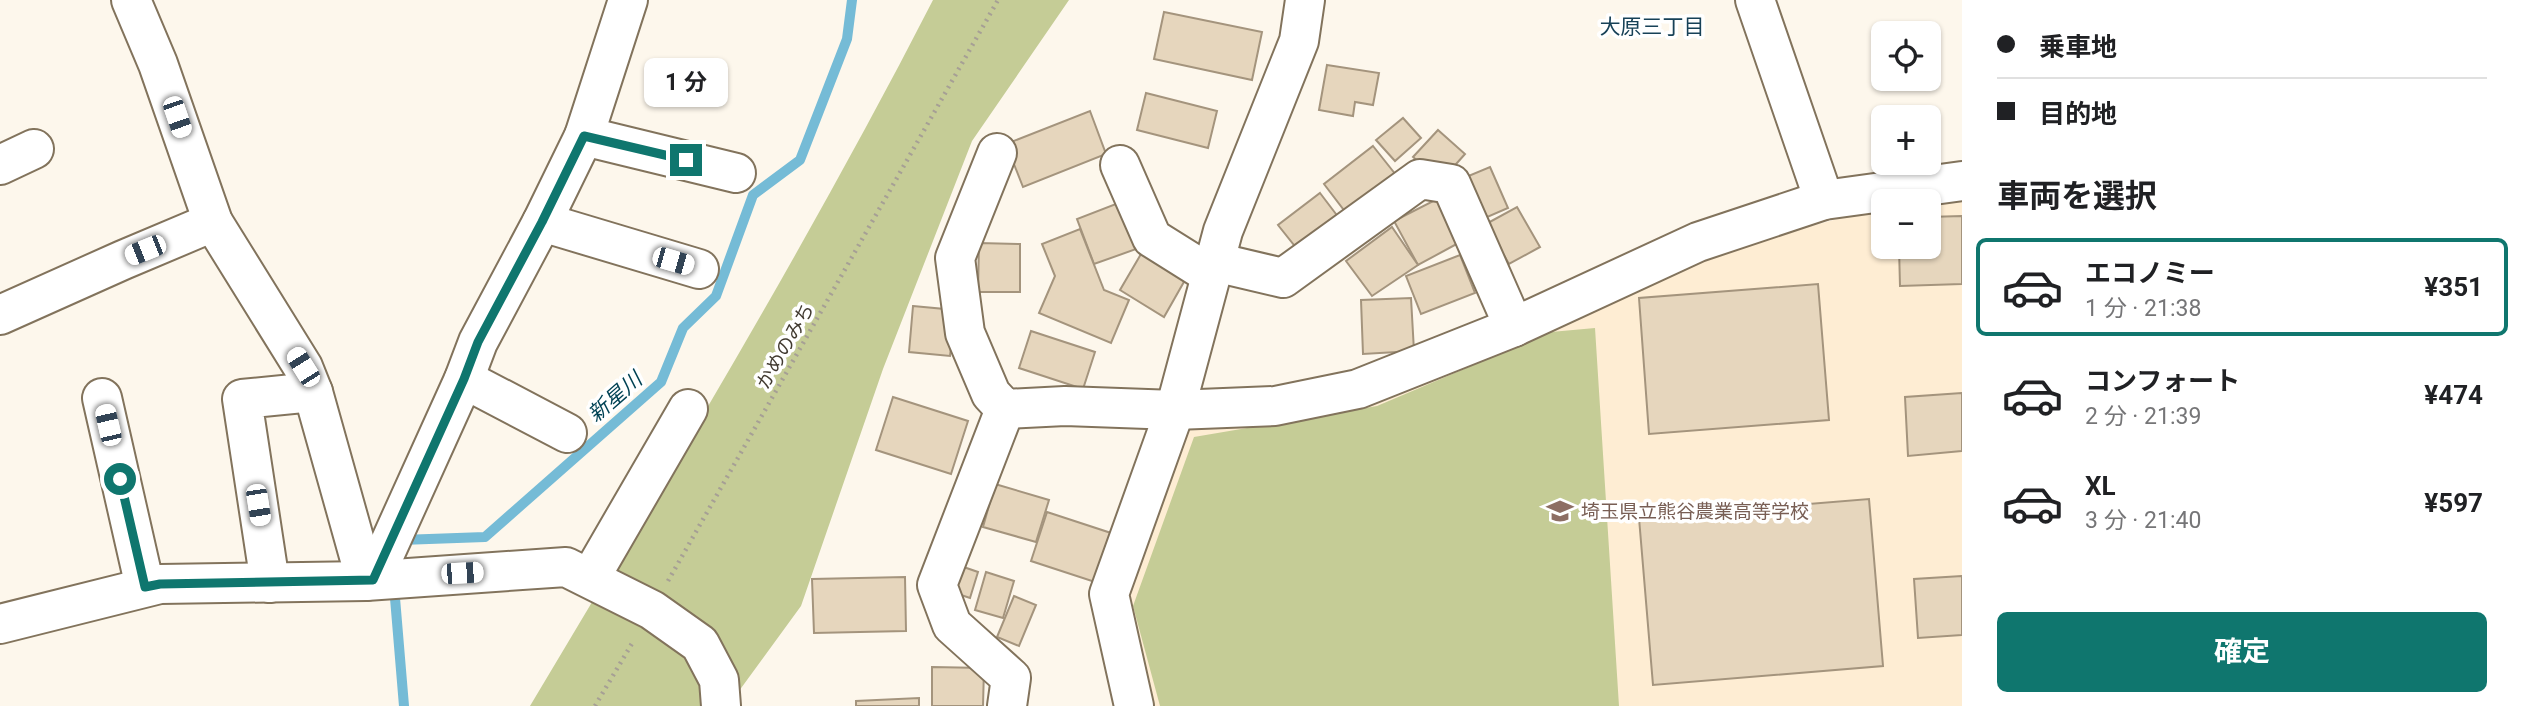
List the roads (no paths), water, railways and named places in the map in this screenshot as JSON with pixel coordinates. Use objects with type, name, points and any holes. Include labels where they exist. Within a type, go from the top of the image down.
[{"type":"street","points":[[131,0],[158,64],[213,222],[303,367],[383,579]]},
{"type":"street","points":[[383,579],[478,342],[584,136],[628,0]]},
{"type":"street","points":[[1134,706],[1110,594],[1175,410],[1223,231],[1299,41],[1305,0]]},
{"type":"street","points":[[1755,0],[1824,200]]},
{"type":"street","points":[[584,136],[736,173]]},
{"type":"street","points":[[0,165],[34,149]]},
{"type":"street","points":[[998,153],[955,258],[965,333],[991,394],[1004,409]]},
{"type":"street","points":[[1120,164],[1152,238],[1213,269],[1283,278],[1420,179],[1451,184],[1514,327]]},
{"type":"street","points":[[1004,409],[1065,406],[1175,410],[1275,406],[1358,390],[1514,327],[1698,242],[1824,200],[1962,181]]},
{"type":"street","points":[[0,315],[213,222]]},
{"type":"street","points":[[542,222],[699,269]]},
{"type":"street","points":[[464,379],[567,433]]},
{"type":"street","points":[[270,583],[242,399],[313,392]]},
{"type":"street","points":[[102,398],[145,587]]},
{"type":"street","points":[[590,578],[688,409]]},
{"type":"street","points":[[1004,409],[937,586],[952,625],[1009,692]]},
{"type":"street","points":[[0,624],[160,584],[383,579],[566,567],[652,610],[700,645],[719,680],[721,706]]},
{"type":"waterway","name":"新星川","points":[[401,540],[485,537],[661,382],[683,328],[716,296],[753,195],[800,160],[847,39],[852,0]]},
{"type":"waterway","name":"新星川","points":[[394,586],[404,706]]},
{"type":"place","name":"埼玉県立熊谷農業高等学校","points":[[1560,511]]},
{"type":"district","name":"大原三丁目","points":[[1652,27]]}]
